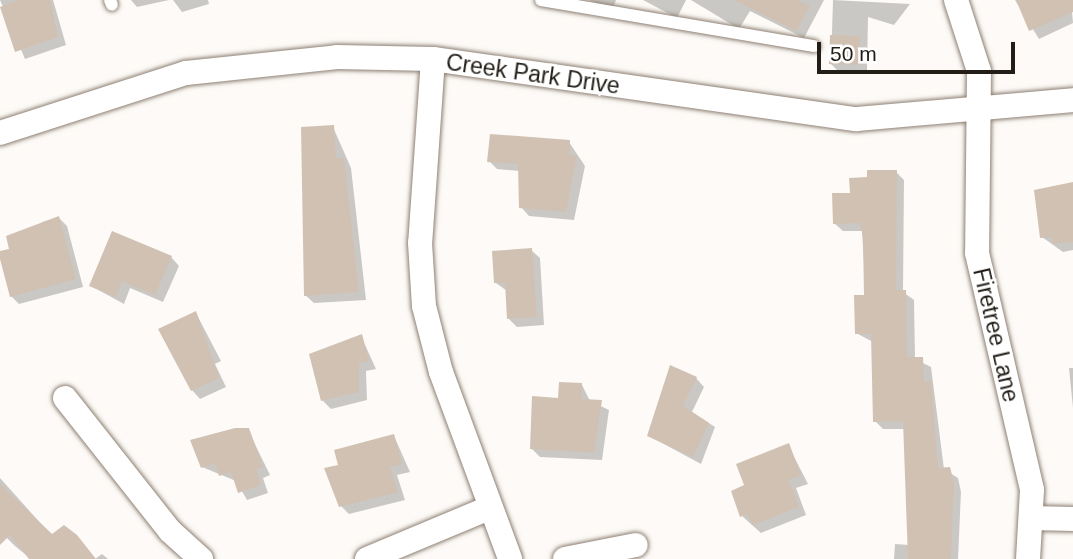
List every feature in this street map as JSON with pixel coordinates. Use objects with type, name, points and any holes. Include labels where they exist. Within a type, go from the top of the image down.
[{"type":"street","name":"Firetree Lane","points":[[956,0],[979,71],[977,253],[1029,472],[1031,518],[1028,559]]},
{"type":"street","name":"Creek Park Drive","points":[[0,133],[186,73],[337,57],[433,59],[818,116],[979,109],[1073,100]]},
{"type":"street","points":[[433,59],[420,243],[424,306],[489,508],[510,559]]},
{"type":"street","points":[[65,398],[170,531],[201,559]]},
{"type":"street","points":[[367,559],[489,508]]},
{"type":"street","points":[[1031,518],[1073,519]]},
{"type":"street","points":[[565,559],[636,545]]},
{"type":"lane","points":[[541,0],[814,46]]},
{"type":"building","points":[[20,0],[50,0],[58,37],[15,52],[0,7]]},
{"type":"building","points":[[734,0],[798,0],[810,6],[796,31]]},
{"type":"building","points":[[1016,0],[1073,0],[1073,12],[1029,31]]},
{"type":"building","points":[[830,35],[860,36],[859,65],[829,64]]},
{"type":"building","points":[[334,125],[336,158],[344,158],[359,292],[304,296],[301,127]]},
{"type":"building","points":[[490,134],[570,140],[569,155],[577,156],[566,212],[519,208],[518,164],[487,162]]},
{"type":"building","points":[[867,170],[897,170],[896,290],[906,290],[907,357],[923,357],[924,382],[931,381],[938,468],[950,467],[954,483],[951,559],[908,559],[903,421],[873,422],[871,334],[855,334],[854,295],[864,295],[863,237],[860,223],[833,224],[832,193],[850,193],[849,178],[867,177]]},
{"type":"building","points":[[1073,182],[1073,242],[1053,244],[1052,237],[1040,238],[1034,190]]},
{"type":"building","points":[[59,216],[76,279],[10,297],[0,259],[0,251],[9,249],[6,236]]},
{"type":"building","points":[[112,231],[172,256],[155,295],[122,281],[116,297],[89,286]]},
{"type":"building","points":[[532,248],[537,317],[507,319],[505,283],[494,283],[492,251]]},
{"type":"building","points":[[196,311],[219,378],[191,391],[158,329]]},
{"type":"building","points":[[362,334],[369,361],[359,363],[359,392],[321,401],[309,354]]},
{"type":"building","points":[[670,365],[697,377],[683,406],[709,423],[693,457],[647,436]]},
{"type":"building","points":[[559,382],[582,383],[582,399],[602,400],[594,453],[530,449],[532,396],[558,398]]},
{"type":"building","points":[[235,428],[249,428],[263,467],[256,469],[261,485],[238,493],[231,472],[219,476],[215,463],[201,468],[190,440]]},
{"type":"building","points":[[394,434],[402,464],[390,467],[398,492],[339,507],[324,468],[338,465],[334,450]]},
{"type":"building","points":[[789,443],[801,475],[789,480],[799,507],[752,525],[747,514],[740,517],[731,491],[744,485],[736,464]]},
{"type":"building","points":[[0,484],[52,534],[64,525],[77,535],[96,559],[29,559],[10,535],[0,545]]}]
